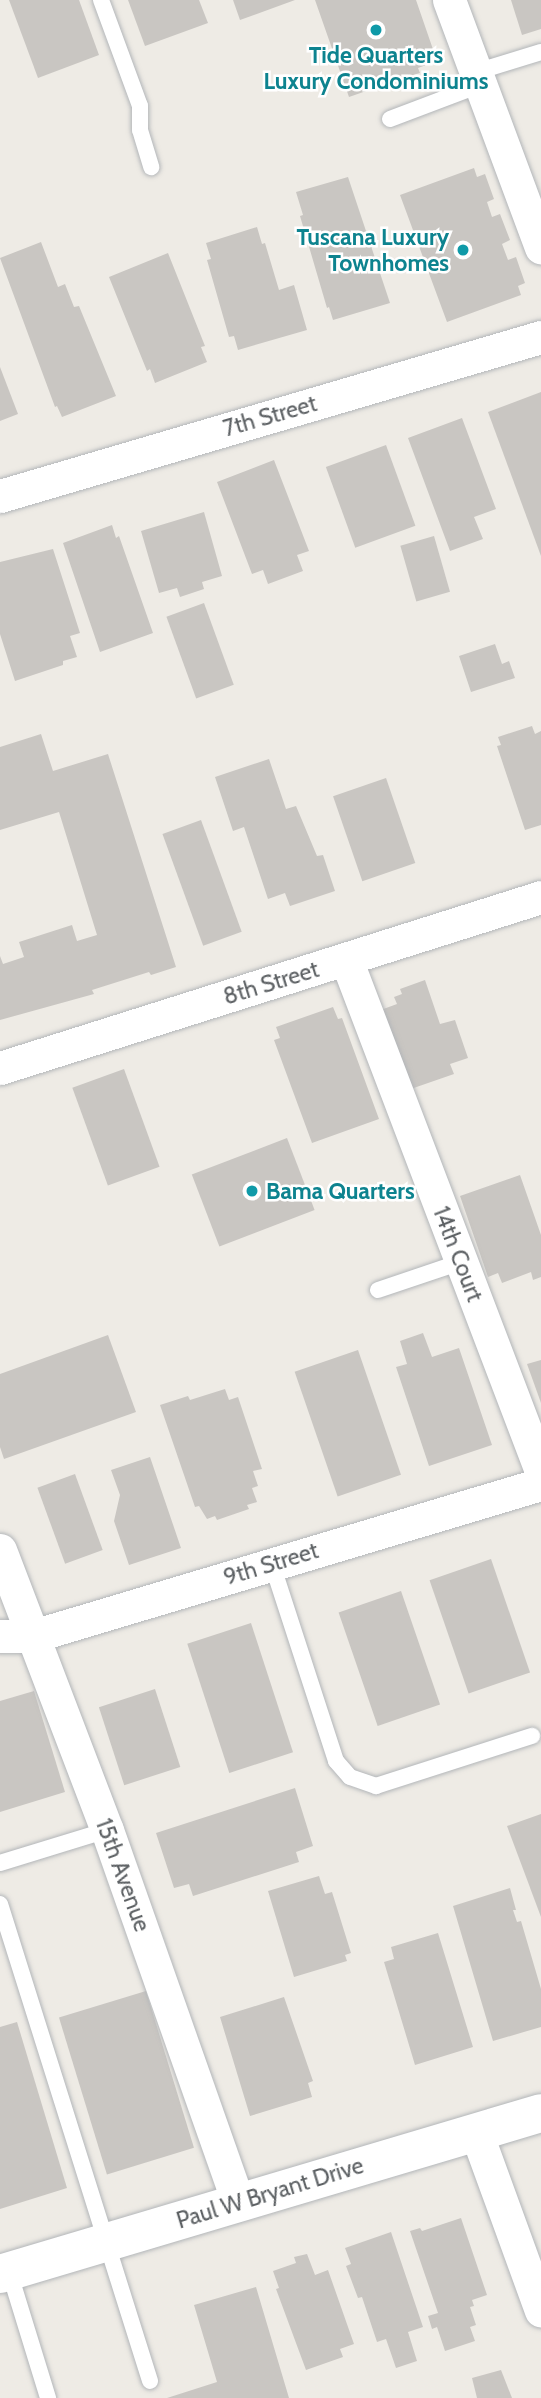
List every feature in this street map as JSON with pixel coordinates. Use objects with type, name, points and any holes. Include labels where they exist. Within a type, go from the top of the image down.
[{"type":"street","points":[[449,0],[541,247]]},
{"type":"street","name":"7th Street","points":[[0,496],[541,337]]},
{"type":"street","name":"8th Street","points":[[0,1068],[541,897]]},
{"type":"street","name":"14th Court","points":[[346,959],[541,1471]]},
{"type":"street","name":"9th Street","points":[[0,1636],[33,1636],[541,1484]]},
{"type":"street","name":"15th Avenue","points":[[0,1550],[107,1830],[239,2202]]},
{"type":"street","name":"Paul W Bryant Drive","points":[[4,2273],[541,2113]]},
{"type":"street","points":[[477,2132],[541,2311]]},
{"type":"lane","points":[[101,0],[140,106],[140,130],[150,167]]},
{"type":"lane","points":[[390,119],[541,52]]},
{"type":"lane","points":[[378,1290],[461,1262]]},
{"type":"lane","points":[[272,1564],[336,1761],[350,1777],[376,1786],[532,1736]]},
{"type":"lane","points":[[0,1863],[107,1830]]},
{"type":"lane","points":[[0,1903],[150,2381]]},
{"type":"lane","points":[[4,2273],[48,2398]]},
{"type":"building","points":[[9,0],[79,0],[99,55],[38,78]]},
{"type":"building","points":[[128,0],[199,0],[208,23],[145,46]]},
{"type":"building","points":[[233,0],[295,0],[240,20]]},
{"type":"building","name":"Tide Quarters Luxury Condominiums","points":[[315,0],[416,0],[437,61],[418,68],[420,73],[413,75],[416,83],[398,89],[395,81],[349,97]]},
{"type":"building","points":[[511,0],[541,0],[541,29],[522,35]]},
{"type":"building","name":"Tuscana Luxury Townhomes","points":[[474,168],[477,177],[485,174],[494,199],[487,202],[492,217],[500,214],[510,240],[502,244],[508,260],[516,257],[525,283],[518,286],[521,295],[447,322],[400,195]]},
{"type":"building","points":[[348,177],[390,303],[333,320],[300,216],[303,215],[296,192]]},
{"type":"building","points":[[257,227],[262,244],[265,243],[279,290],[294,285],[307,330],[238,350],[234,336],[229,337],[207,260],[211,259],[206,243]]},
{"type":"building","points":[[41,242],[58,287],[65,284],[74,307],[79,306],[116,396],[62,417],[57,406],[55,407],[0,258]]},
{"type":"building","points":[[168,253],[205,346],[201,347],[207,362],[155,383],[150,369],[147,371],[109,277]]},
{"type":"building","points":[[0,367],[18,414],[0,421]]},
{"type":"building","points":[[541,392],[541,556],[488,412]]},
{"type":"building","points":[[462,418],[496,509],[474,517],[483,539],[450,551],[408,438]]},
{"type":"building","points":[[386,445],[415,526],[355,548],[326,467]]},
{"type":"building","points":[[274,460],[309,551],[297,555],[303,571],[268,584],[263,570],[252,574],[217,482]]},
{"type":"building","points":[[204,512],[222,576],[202,582],[204,589],[180,597],[177,588],[159,593],[141,531]]},
{"type":"building","points":[[112,525],[116,538],[119,536],[153,633],[100,652],[63,543]]},
{"type":"building","points":[[434,536],[450,592],[416,601],[400,546]]},
{"type":"building","points":[[53,549],[80,633],[70,636],[77,657],[63,661],[63,665],[15,681],[0,634],[0,562]]},
{"type":"building","points":[[204,603],[234,685],[196,698],[166,617]]},
{"type":"building","points":[[495,644],[502,664],[509,661],[515,678],[471,692],[459,656]]},
{"type":"building","points":[[532,726],[535,734],[541,731],[541,825],[525,830],[497,746],[501,745],[498,737]]},
{"type":"building","points":[[41,734],[53,771],[108,754],[176,967],[151,975],[149,972],[92,990],[94,994],[0,1020],[0,956],[3,964],[24,957],[19,942],[72,925],[77,941],[97,935],[59,812],[0,830],[0,747]]},
{"type":"building","points":[[269,759],[286,809],[296,806],[317,856],[323,855],[335,891],[290,906],[285,893],[268,899],[244,827],[233,831],[215,777]]},
{"type":"building","points":[[386,778],[415,863],[362,881],[333,796]]},
{"type":"building","points":[[201,820],[242,932],[203,946],[162,834]]},
{"type":"building","points":[[425,980],[440,1024],[455,1020],[468,1058],[450,1064],[454,1074],[405,1091],[378,1011],[397,1004],[394,997],[402,994],[400,989]]},
{"type":"building","points":[[333,1007],[338,1019],[342,1018],[379,1119],[312,1143],[274,1040],[280,1038],[276,1027]]},
{"type":"building","points":[[124,1069],[160,1167],[108,1186],[72,1088]]},
{"type":"building","name":"Bama Quarters","points":[[287,1138],[315,1210],[219,1246],[192,1175]]},
{"type":"building","points":[[520,1175],[541,1235],[541,1277],[533,1280],[531,1272],[502,1283],[498,1273],[488,1277],[460,1196]]},
{"type":"building","points":[[423,1333],[432,1357],[459,1348],[492,1445],[429,1466],[396,1367],[407,1364],[400,1341]]},
{"type":"building","points":[[108,1335],[136,1412],[4,1459],[0,1447],[0,1374]]},
{"type":"building","points":[[358,1350],[401,1475],[338,1497],[295,1372]]},
{"type":"building","points":[[541,1360],[541,1403],[527,1364]]},
{"type":"building","points":[[225,1389],[229,1400],[238,1397],[262,1469],[253,1471],[258,1486],[252,1488],[257,1502],[247,1505],[249,1509],[217,1520],[215,1516],[207,1519],[199,1506],[195,1507],[160,1405],[188,1396],[190,1400]]},
{"type":"building","points":[[150,1457],[181,1548],[129,1565],[114,1521],[120,1495],[111,1470]]},
{"type":"building","points":[[75,1474],[103,1550],[65,1564],[37,1488]]},
{"type":"building","points":[[491,1559],[530,1672],[469,1694],[430,1580]]},
{"type":"building","points":[[401,1591],[440,1704],[378,1726],[339,1612]]},
{"type":"building","points":[[251,1623],[293,1752],[229,1773],[187,1644]]},
{"type":"building","points":[[155,1689],[180,1767],[124,1785],[99,1707]]},
{"type":"building","points":[[34,1691],[65,1792],[0,1812],[0,1701]]},
{"type":"building","points":[[295,1788],[313,1846],[296,1852],[299,1862],[193,1896],[189,1884],[174,1888],[156,1833]]},
{"type":"building","points":[[541,1814],[541,1917],[507,1826]]},
{"type":"building","points":[[319,1876],[325,1894],[332,1892],[351,1953],[345,1955],[347,1961],[294,1977],[268,1891]]},
{"type":"building","points":[[510,1888],[516,1910],[513,1910],[517,1922],[521,1921],[541,1989],[541,2027],[493,2041],[453,1906]]},
{"type":"building","points":[[438,1933],[473,2047],[415,2065],[384,1962],[394,1959],[391,1947]]},
{"type":"building","points":[[146,1991],[194,2148],[107,2174],[59,2018]]},
{"type":"building","points":[[284,1997],[313,2081],[308,2083],[312,2097],[250,2116],[220,2017]]},
{"type":"building","points":[[17,2022],[67,2188],[0,2209],[0,2027]]},
{"type":"building","points":[[461,2218],[487,2295],[472,2300],[474,2306],[470,2307],[476,2325],[470,2327],[475,2341],[445,2351],[437,2327],[432,2329],[428,2316],[438,2313],[410,2231],[420,2228],[422,2231]]},
{"type":"building","points":[[391,2232],[423,2327],[408,2332],[417,2361],[396,2368],[386,2339],[377,2342],[362,2297],[358,2298],[346,2266],[351,2264],[345,2248]]},
{"type":"building","points":[[307,2254],[315,2275],[328,2270],[354,2344],[340,2349],[343,2357],[306,2370],[276,2289],[279,2288],[273,2271],[296,2263],[294,2257]]},
{"type":"building","points":[[256,2287],[289,2398],[167,2398],[217,2382],[194,2305]]},
{"type":"building","points":[[501,2370],[512,2398],[477,2398],[472,2378]]},
{"type":"place","name":"Tide Quarters Luxury Condominiums","points":[[376,30]]},
{"type":"place","name":"Tuscana Luxury Townhomes","points":[[463,250]]},
{"type":"place","name":"Bama Quarters","points":[[252,1191]]}]
